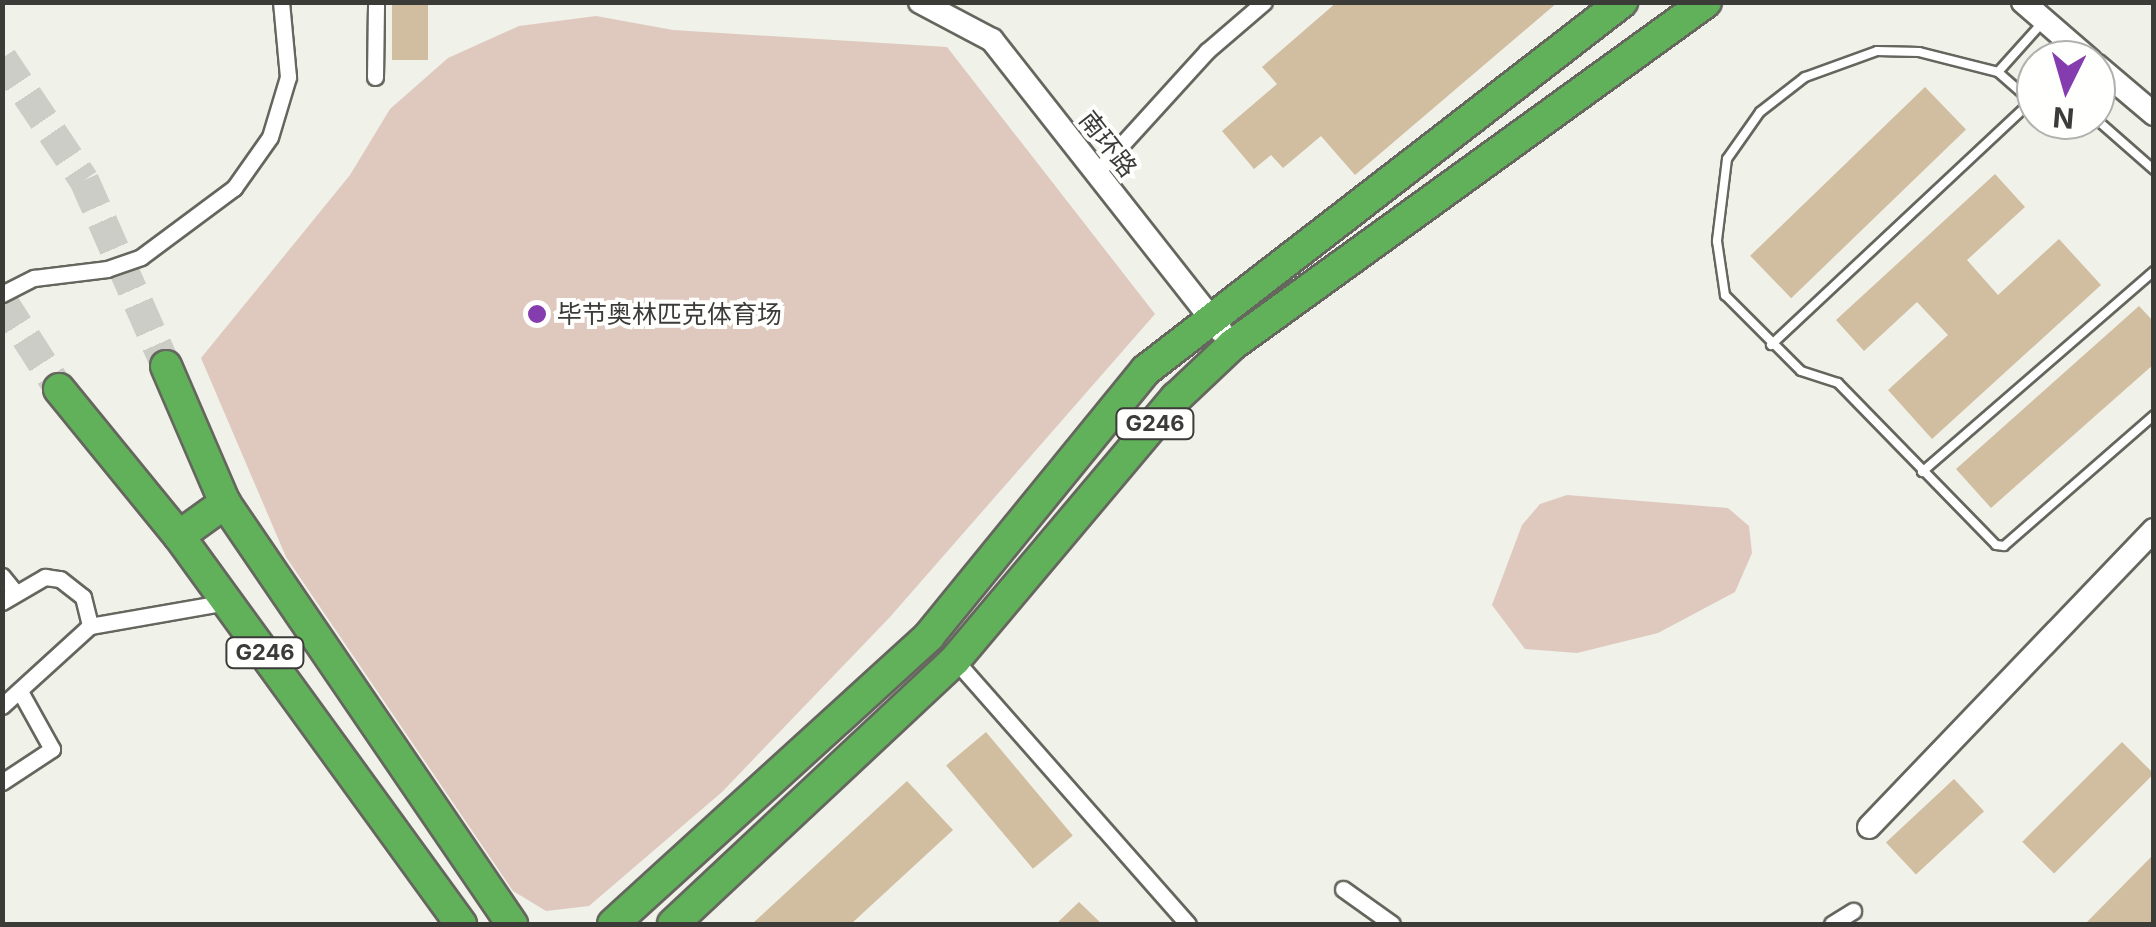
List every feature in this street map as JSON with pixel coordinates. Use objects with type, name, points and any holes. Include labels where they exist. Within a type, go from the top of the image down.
[{"type":"highway","name":"G246","points":[[613,924],[930,636],[1146,370],[1209,316],[1622,2]]},
{"type":"highway","name":"G246","points":[[673,924],[955,660],[1176,398],[1232,346],[1706,2]]},
{"type":"highway","name":"G246","points":[[166,366],[226,504],[512,924]]},
{"type":"highway","name":"G246","points":[[60,389],[179,536],[460,924]]},
{"type":"highway","points":[[179,536],[226,504]]},
{"type":"street","points":[[2,294],[34,278],[106,269],[142,256],[234,188],[270,137],[288,77],[282,2]]},
{"type":"street","points":[[375,77],[376,2]]},
{"type":"street","name":"南环路","points":[[920,2],[992,40],[1232,346]]},
{"type":"street","points":[[1096,173],[1207,51],[1264,2]]},
{"type":"street","points":[[2022,2],[2066,40]]},
{"type":"street","points":[[2116,82],[2154,114]]},
{"type":"street","points":[[1869,827],[2154,530]]},
{"type":"street","points":[[2,576],[9,597],[30,580],[60,579],[83,597],[90,626]]},
{"type":"street","points":[[2,706],[90,626],[228,602]]},
{"type":"street","points":[[955,660],[1179,921]]},
{"type":"street","points":[[2,782],[52,748],[21,692]]},
{"type":"street","points":[[1342,890],[1392,924]]},
{"type":"street","points":[[1832,924],[1852,910]]},
{"type":"lane","points":[[1998,72],[2044,21]]},
{"type":"lane","points":[[2016,86],[1998,72],[1933,54],[1876,51],[1805,77],[1760,112],[1728,159],[1717,241],[1725,295],[1801,372],[1838,383],[1982,536],[2004,546],[2154,415]]},
{"type":"lane","points":[[1771,344],[2016,115]]},
{"type":"lane","points":[[2116,137],[2154,170]]},
{"type":"lane","points":[[1922,472],[2154,271]]},
{"type":"shaded area","points":[[596,16],[673,30],[947,47],[1155,314],[890,617],[722,792],[589,906],[546,911],[513,891],[286,557],[201,358],[350,175],[390,109],[448,58],[519,26]]},
{"type":"shaded area","points":[[1567,495],[1728,508],[1749,526],[1752,553],[1735,592],[1658,633],[1577,653],[1525,649],[1492,605],[1522,525],[1540,504]]},
{"type":"building","points":[[392,2],[428,2],[428,60],[392,60]]},
{"type":"building","points":[[1337,2],[1558,2],[1355,175],[1321,136],[1283,168],[1271,155],[1254,169],[1222,131],[1277,84],[1262,67]]},
{"type":"building","points":[[1925,87],[1966,129],[1791,298],[1750,256]]},
{"type":"building","points":[[1995,174],[2025,207],[1967,260],[1998,295],[2059,239],[2101,285],[1932,439],[1888,390],[1948,335],[1917,302],[1864,351],[1836,320]]},
{"type":"building","points":[[2139,306],[2154,322],[2154,364],[1991,508],[1956,469]]},
{"type":"building","points":[[986,732],[1073,835],[1033,869],[946,765]]},
{"type":"building","points":[[2122,742],[2154,774],[2054,874],[2022,842]]},
{"type":"building","points":[[1954,779],[1984,811],[1916,875],[1886,842]]},
{"type":"building","points":[[907,781],[953,830],[851,924],[752,924]]},
{"type":"building","points":[[2154,854],[2154,924],[2085,924]]},
{"type":"building","points":[[1079,902],[1102,924],[1056,924]]},
{"type":"tunnel","points":[[2,58],[84,180],[166,366]]},
{"type":"tunnel","points":[[2,300],[59,389]]},
{"type":"place","name":"毕节奥林匹克体育场","points":[[537,314]]}]
